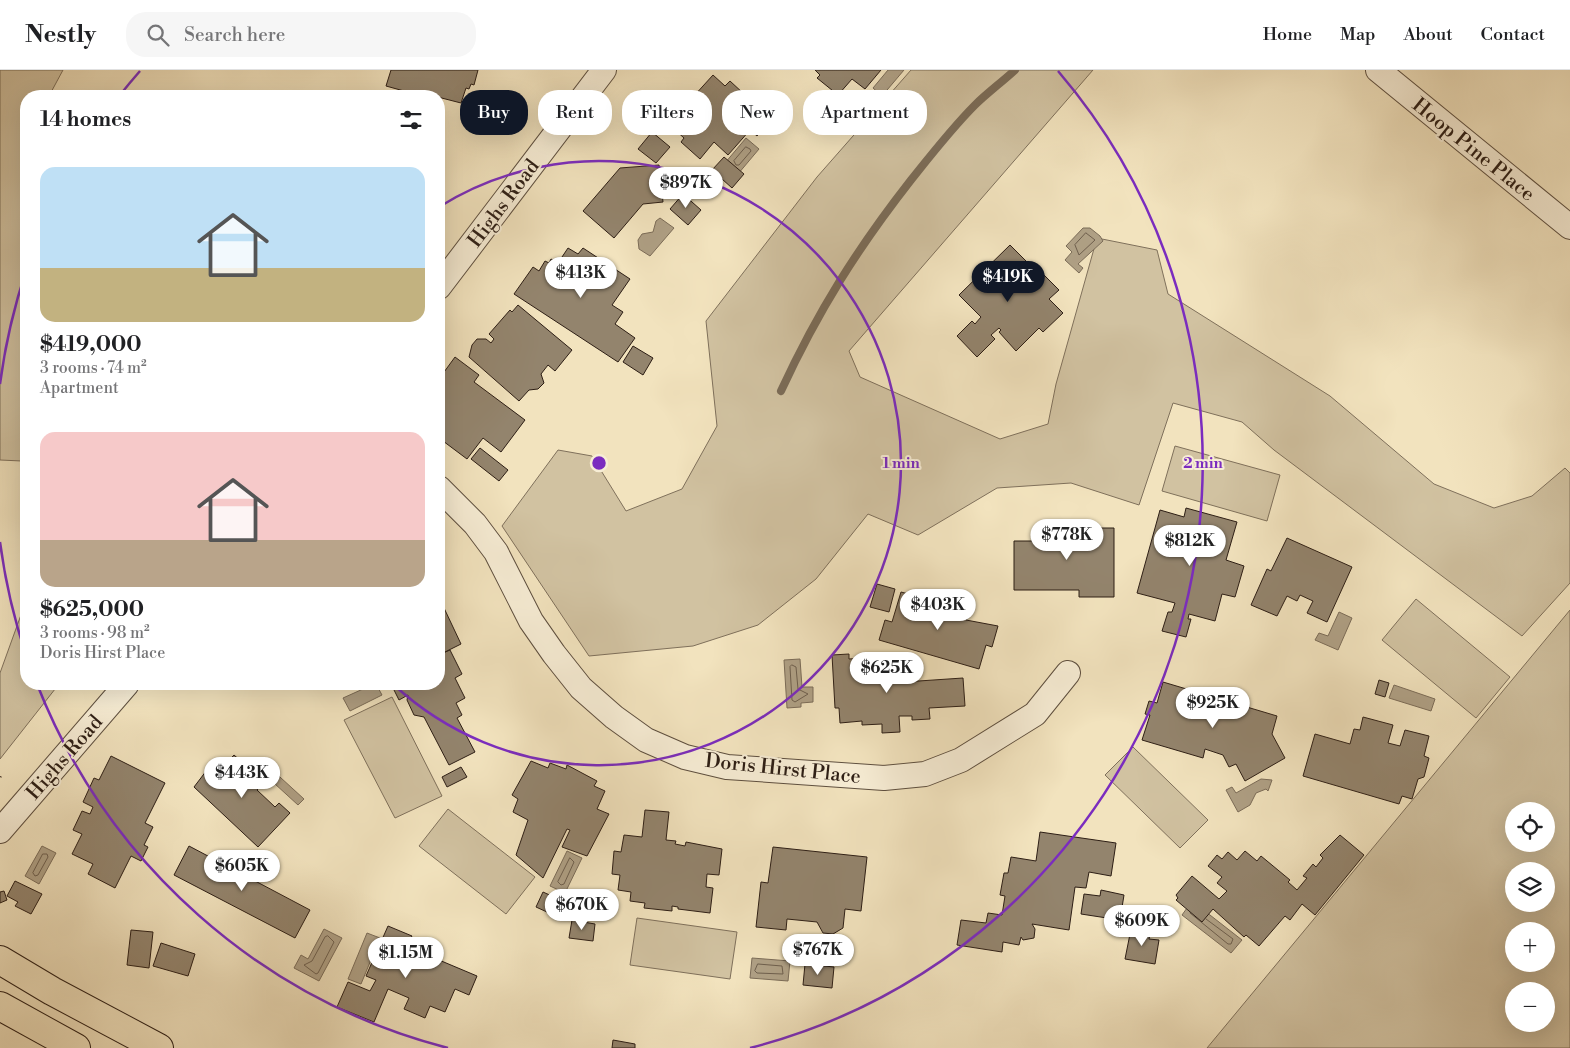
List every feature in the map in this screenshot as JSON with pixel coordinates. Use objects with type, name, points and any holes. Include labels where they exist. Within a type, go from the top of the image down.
[{"type":"main road","points":[[0,960],[52,991],[159,1048]]},
{"type":"main road","points":[[0,1006],[76,1048]]},
{"type":"street","name":"Highs Road","points":[[445,279],[604,70]]},
{"type":"street","name":"Hoop Pine Place","points":[[1378,70],[1570,227]]},
{"type":"street","name":"Doris Hirst Place","points":[[445,494],[475,524],[496,552],[531,621],[581,688],[614,717],[646,740],[684,757],[727,766],[884,778],[925,774],[961,760],[1035,714],[1068,673]]},
{"type":"street","name":"Highs Road","points":[[0,831],[122,690]]},
{"type":"shaded area","points":[[0,70],[63,70],[52,90],[20,90],[20,461],[0,460]]},
{"type":"shaded area","points":[[911,70],[1093,70],[849,351],[860,377],[1000,439],[1048,424],[1056,384],[1097,238],[1157,250],[1168,294],[1330,396],[1434,484],[1494,508],[1532,496],[1565,468],[1570,473],[1570,583],[1522,636],[1274,450],[1242,422],[1173,403],[1139,505],[1071,483],[997,488],[918,535],[868,514],[816,579],[758,625],[693,646],[589,656],[502,526],[558,450],[592,456],[626,511],[682,489],[717,426],[706,321],[817,177],[854,135],[927,135],[927,90],[893,90]]},
{"type":"shaded area","points":[[1175,446],[1280,475],[1267,521],[1162,491]]},
{"type":"shaded area","points":[[1416,599],[1510,677],[1476,718],[1382,640]]},
{"type":"shaded area","points":[[1570,610],[1570,1048],[1207,1048]]},
{"type":"shaded area","points":[[20,618],[20,690],[54,690],[0,759],[0,673]]},
{"type":"shaded area","points":[[392,697],[442,796],[395,818],[344,720]]},
{"type":"shaded area","points":[[1133,747],[1208,820],[1180,848],[1105,775]]},
{"type":"shaded area","points":[[448,809],[535,877],[506,914],[419,846]]},
{"type":"shaded area","points":[[637,918],[737,932],[730,979],[630,965]]},
{"type":"water","points":[[888,70],[904,70],[887,90],[875,90],[873,88]]},
{"type":"water","points":[[746,138],[759,149],[738,174],[725,163]]},
{"type":"water","points":[[660,218],[674,228],[650,256],[639,249],[638,240],[642,234],[653,232],[656,221]]},
{"type":"water","points":[[1083,228],[1090,228],[1103,241],[1078,264],[1083,268],[1079,273],[1065,260],[1072,252],[1066,246]]},
{"type":"water","points":[[1339,612],[1352,618],[1338,650],[1315,640],[1319,633],[1328,636]]},
{"type":"water","points":[[800,659],[802,687],[813,687],[813,702],[801,703],[801,707],[787,708],[784,660]]},
{"type":"water","points":[[1394,685],[1435,699],[1431,711],[1389,698]]},
{"type":"water","points":[[361,690],[379,690],[382,695],[350,711],[343,698]]},
{"type":"water","points":[[269,767],[304,799],[298,805],[263,773]]},
{"type":"water","points":[[1261,779],[1272,780],[1268,791],[1266,789],[1256,793],[1250,805],[1238,812],[1226,790],[1232,787],[1236,793]]},
{"type":"water","points":[[42,846],[56,853],[39,884],[25,876]]},
{"type":"water","points":[[567,851],[582,858],[565,893],[550,886]]},
{"type":"water","points":[[1192,901],[1242,940],[1231,953],[1182,915]]},
{"type":"water","points":[[324,929],[342,938],[319,981],[294,968],[301,955],[308,959]]},
{"type":"water","points":[[367,933],[380,938],[361,984],[348,979]]},
{"type":"water","points":[[752,958],[790,961],[788,981],[750,978]]},
{"type":"building","points":[[391,70],[478,70],[474,85],[471,84],[469,89],[460,90],[460,103],[445,99],[445,90],[400,90],[386,86]]},
{"type":"building","points":[[815,70],[881,70],[865,89],[852,79],[842,90],[832,90],[817,78],[820,75]]},
{"type":"building","points":[[713,75],[725,86],[730,81],[740,90],[722,90],[722,135],[746,135],[728,155],[714,142],[700,159],[681,142],[684,138],[681,135],[712,135],[712,90],[699,90]]},
{"type":"building","points":[[650,135],[656,135],[670,147],[656,163],[638,149]]},
{"type":"building","points":[[724,157],[744,174],[732,188],[712,170]]},
{"type":"building","points":[[659,165],[663,202],[643,204],[614,238],[583,211],[620,168]]},
{"type":"building","points":[[683,194],[701,210],[688,225],[670,209]]},
{"type":"building","points":[[1010,245],[1030,265],[1026,269],[1036,279],[1042,273],[1059,290],[1049,299],[1063,313],[1043,332],[1039,328],[1016,351],[999,332],[1001,330],[999,328],[991,335],[995,339],[977,357],[957,336],[972,321],[975,324],[981,317],[959,295]]},
{"type":"building","points":[[568,248],[578,254],[583,248],[630,279],[612,305],[623,312],[615,324],[635,338],[618,362],[514,294],[533,267],[539,271],[545,261],[549,263],[551,259],[558,263]]},
{"type":"building","points":[[518,305],[572,350],[555,371],[548,365],[541,374],[544,383],[538,389],[529,390],[519,401],[469,357],[472,345],[477,339],[486,339],[491,343],[494,339],[489,334],[510,310],[512,312]]},
{"type":"building","points":[[633,346],[653,358],[643,375],[623,362]]},
{"type":"building","points":[[455,357],[479,375],[474,382],[525,420],[501,452],[483,438],[467,459],[445,442],[445,371]]},
{"type":"building","points":[[480,448],[508,470],[499,481],[471,459]]},
{"type":"building","points":[[1186,508],[1237,522],[1226,560],[1244,566],[1235,597],[1222,594],[1215,621],[1189,614],[1188,619],[1191,619],[1186,637],[1162,631],[1168,612],[1172,612],[1175,603],[1137,593],[1160,510],[1184,517]]},
{"type":"building","points":[[1035,528],[1114,528],[1114,597],[1079,597],[1079,590],[1014,590],[1014,541],[1035,541]]},
{"type":"building","points":[[1287,538],[1352,567],[1327,622],[1307,613],[1313,601],[1300,595],[1297,601],[1287,596],[1277,616],[1251,605],[1267,569],[1271,571]]},
{"type":"building","points":[[877,584],[895,589],[889,612],[870,607]]},
{"type":"building","points":[[901,592],[927,599],[929,596],[946,601],[945,606],[968,612],[966,620],[998,626],[992,647],[986,645],[979,669],[879,640],[885,620],[892,622]]},
{"type":"building","points":[[445,610],[461,644],[445,652]]},
{"type":"building","points":[[450,650],[462,674],[455,678],[465,698],[456,703],[462,715],[457,718],[475,752],[449,765],[424,717],[414,715],[407,700],[408,695],[399,700],[394,690],[445,690],[445,652]]},
{"type":"building","points":[[849,654],[849,659],[880,657],[881,668],[888,668],[889,683],[963,678],[965,706],[929,708],[930,719],[912,720],[912,716],[899,716],[900,732],[882,733],[882,724],[862,725],[862,721],[840,723],[839,708],[835,708],[832,655]]},
{"type":"building","points":[[1379,680],[1389,683],[1385,697],[1375,694]]},
{"type":"building","points":[[1163,682],[1277,716],[1272,734],[1285,758],[1245,781],[1236,764],[1229,767],[1223,755],[1205,749],[1203,758],[1142,740],[1150,715],[1145,714],[1149,701],[1157,703]]},
{"type":"building","points":[[1363,717],[1393,725],[1388,743],[1400,746],[1405,730],[1429,736],[1424,756],[1429,758],[1424,777],[1418,779],[1412,799],[1402,796],[1399,804],[1303,776],[1315,734],[1350,744],[1354,729],[1360,730]]},
{"type":"building","points":[[234,755],[251,770],[253,766],[267,779],[257,790],[275,807],[279,803],[290,813],[258,847],[194,787],[210,766],[218,772]]},
{"type":"building","points":[[111,756],[165,783],[145,823],[153,827],[144,845],[148,847],[141,861],[131,856],[115,888],[88,874],[93,864],[72,854],[82,834],[73,830],[82,811],[90,814],[93,807],[83,802],[94,778],[99,780]]},
{"type":"building","points":[[531,761],[548,768],[550,763],[566,769],[567,765],[597,781],[594,786],[605,791],[597,809],[609,814],[587,856],[562,847],[570,830],[567,829],[543,878],[516,855],[528,820],[513,812],[518,799],[512,795]]},
{"type":"building","points":[[461,767],[467,777],[447,787],[442,777]]},
{"type":"building","points":[[645,810],[669,812],[666,840],[676,841],[675,844],[685,846],[686,842],[722,849],[719,875],[707,874],[706,887],[713,888],[710,913],[678,909],[678,907],[672,906],[672,911],[644,908],[645,903],[630,901],[631,892],[618,890],[620,875],[612,874],[614,851],[621,852],[624,835],[642,837]]},
{"type":"building","points":[[1040,832],[1116,843],[1111,876],[1089,872],[1086,888],[1075,887],[1069,930],[1032,924],[1035,929],[1034,938],[1023,940],[1021,937],[1019,945],[1003,942],[1002,952],[957,945],[961,920],[986,923],[988,913],[1002,915],[1005,896],[1000,895],[1004,873],[1008,873],[1011,857],[1036,861]]},
{"type":"building","points":[[1340,835],[1364,855],[1315,915],[1302,904],[1290,920],[1285,916],[1259,946],[1246,935],[1244,937],[1213,909],[1202,922],[1176,900],[1178,898],[1176,895],[1192,876],[1219,899],[1227,891],[1217,883],[1222,877],[1208,866],[1217,855],[1222,859],[1228,852],[1237,860],[1245,851],[1257,861],[1261,856],[1290,880],[1288,882],[1297,890],[1307,878],[1303,876],[1313,864],[1316,867],[1323,858],[1320,855]]},
{"type":"building","points":[[189,846],[310,910],[295,938],[174,875]]},
{"type":"building","points":[[773,847],[867,857],[861,911],[845,909],[843,928],[833,934],[823,933],[817,922],[787,919],[786,930],[756,927],[761,882],[768,883]]},
{"type":"building","points":[[15,881],[42,894],[31,914],[15,906],[18,902],[7,896]]},
{"type":"building","points":[[1101,890],[1124,895],[1120,920],[1081,914],[1084,894],[1100,896]]},
{"type":"building","points":[[4,891],[7,900],[0,903],[0,892]]},
{"type":"building","points":[[543,892],[565,902],[558,917],[536,907]]},
{"type":"building","points":[[572,920],[595,924],[593,941],[569,938]]},
{"type":"building","points":[[388,926],[412,936],[409,941],[422,947],[420,952],[477,976],[469,995],[455,989],[445,1012],[430,1006],[425,1018],[404,1009],[409,998],[388,989],[374,1022],[337,1007],[348,982],[370,991],[376,980],[366,976]]},
{"type":"building","points":[[1140,928],[1151,930],[1149,939],[1159,940],[1155,964],[1125,959],[1130,934],[1136,935]]},
{"type":"building","points":[[131,930],[153,932],[149,968],[127,965]]},
{"type":"building","points":[[161,943],[195,954],[188,976],[153,966]]},
{"type":"building","points":[[805,964],[834,967],[832,988],[803,985]]},
{"type":"building","points":[[613,1040],[635,1044],[635,1048],[612,1048]]},
{"type":"waterway","points":[[781,391],[824,307],[856,256],[891,206],[958,123],[1015,70]]}]
